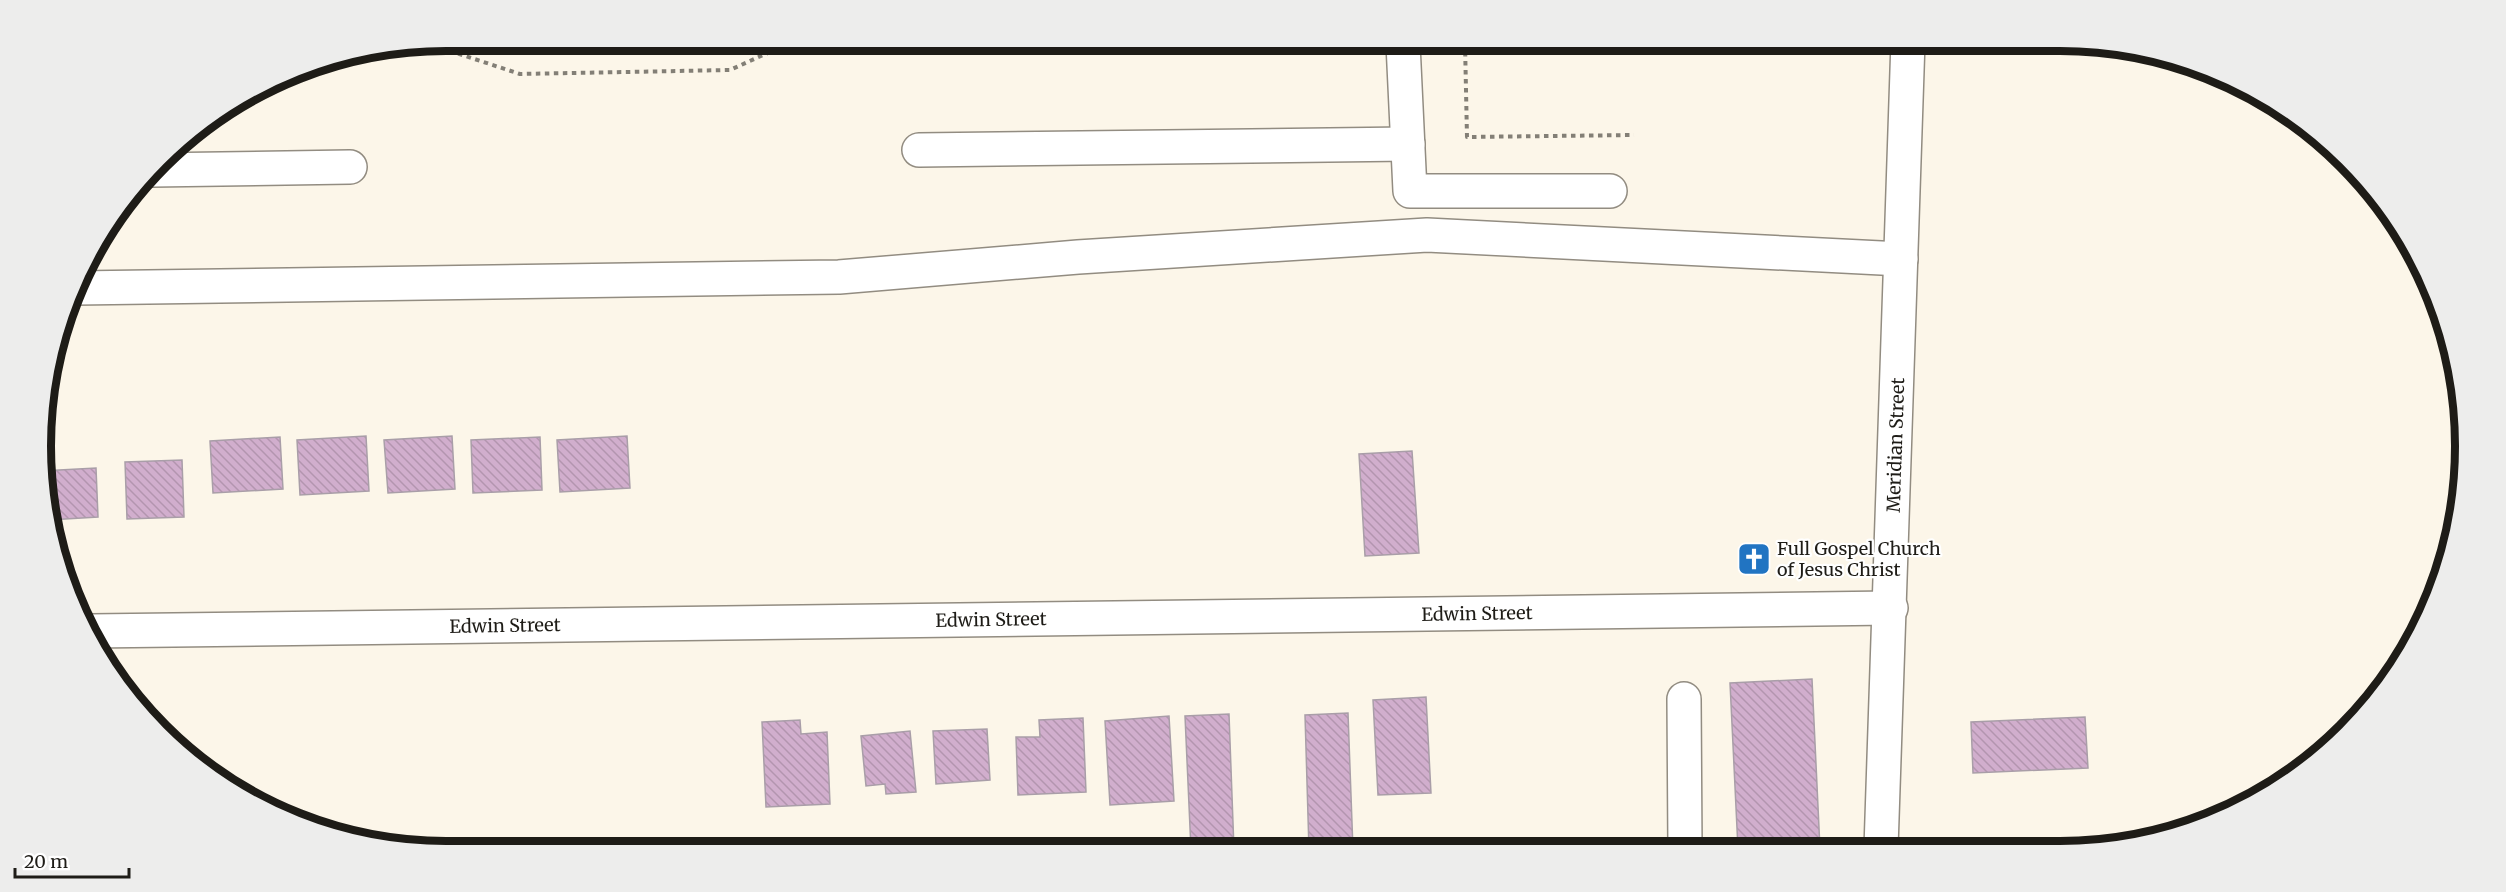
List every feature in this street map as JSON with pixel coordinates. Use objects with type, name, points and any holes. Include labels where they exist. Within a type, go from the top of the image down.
[{"type":"street","points":[[1403,51],[1410,191],[1610,191]]},
{"type":"street","name":"Meridian Street","points":[[1881,841],[1891,608],[1908,51]]},
{"type":"street","points":[[919,150],[1408,144]]},
{"type":"street","points":[[164,170],[350,167]]},
{"type":"street","points":[[85,287],[839,278],[1078,257],[1427,235],[1901,259]]},
{"type":"street","name":"Edwin Street","points":[[97,631],[1891,608]]},
{"type":"street","points":[[1684,699],[1685,841]]},
{"type":"path","points":[[450,51],[520,74],[730,70],[772,51]]},
{"type":"path","points":[[1465,51],[1467,137],[1634,135]]},
{"type":"building","points":[[366,436],[369,491],[300,495],[297,440]]},
{"type":"building","points":[[452,436],[455,489],[388,493],[384,440]]},
{"type":"building","points":[[627,436],[630,488],[560,492],[557,440]]},
{"type":"building","points":[[280,437],[283,489],[213,493],[210,441]]},
{"type":"building","points":[[540,437],[542,490],[473,493],[471,440]]},
{"type":"building","points":[[1412,451],[1419,553],[1365,556],[1359,454]]},
{"type":"building","points":[[182,460],[184,517],[127,519],[125,462]]},
{"type":"building","points":[[96,468],[98,517],[58,519],[52,470]]},
{"type":"building","points":[[1812,679],[1820,841],[1738,841],[1730,683]]},
{"type":"building","points":[[1426,697],[1431,793],[1378,795],[1373,700]]},
{"type":"building","points":[[1348,713],[1353,841],[1309,841],[1305,715]]},
{"type":"building","points":[[1229,714],[1234,841],[1191,841],[1185,716]]},
{"type":"building","points":[[1169,716],[1174,801],[1110,805],[1105,721]]},
{"type":"building","points":[[2085,717],[2088,768],[1973,773],[1971,722]]},
{"type":"building","points":[[1083,718],[1086,792],[1018,795],[1016,737],[1040,737],[1039,720]]},
{"type":"building","points":[[800,720],[801,734],[827,732],[830,804],[766,807],[762,722]]},
{"type":"building","points":[[987,729],[990,780],[936,784],[933,731]]},
{"type":"building","points":[[910,731],[916,792],[886,794],[885,784],[866,786],[861,736]]},
{"type":"place","name":"Full Gospel Church of Jesus Christ","points":[[1754,559]]}]
